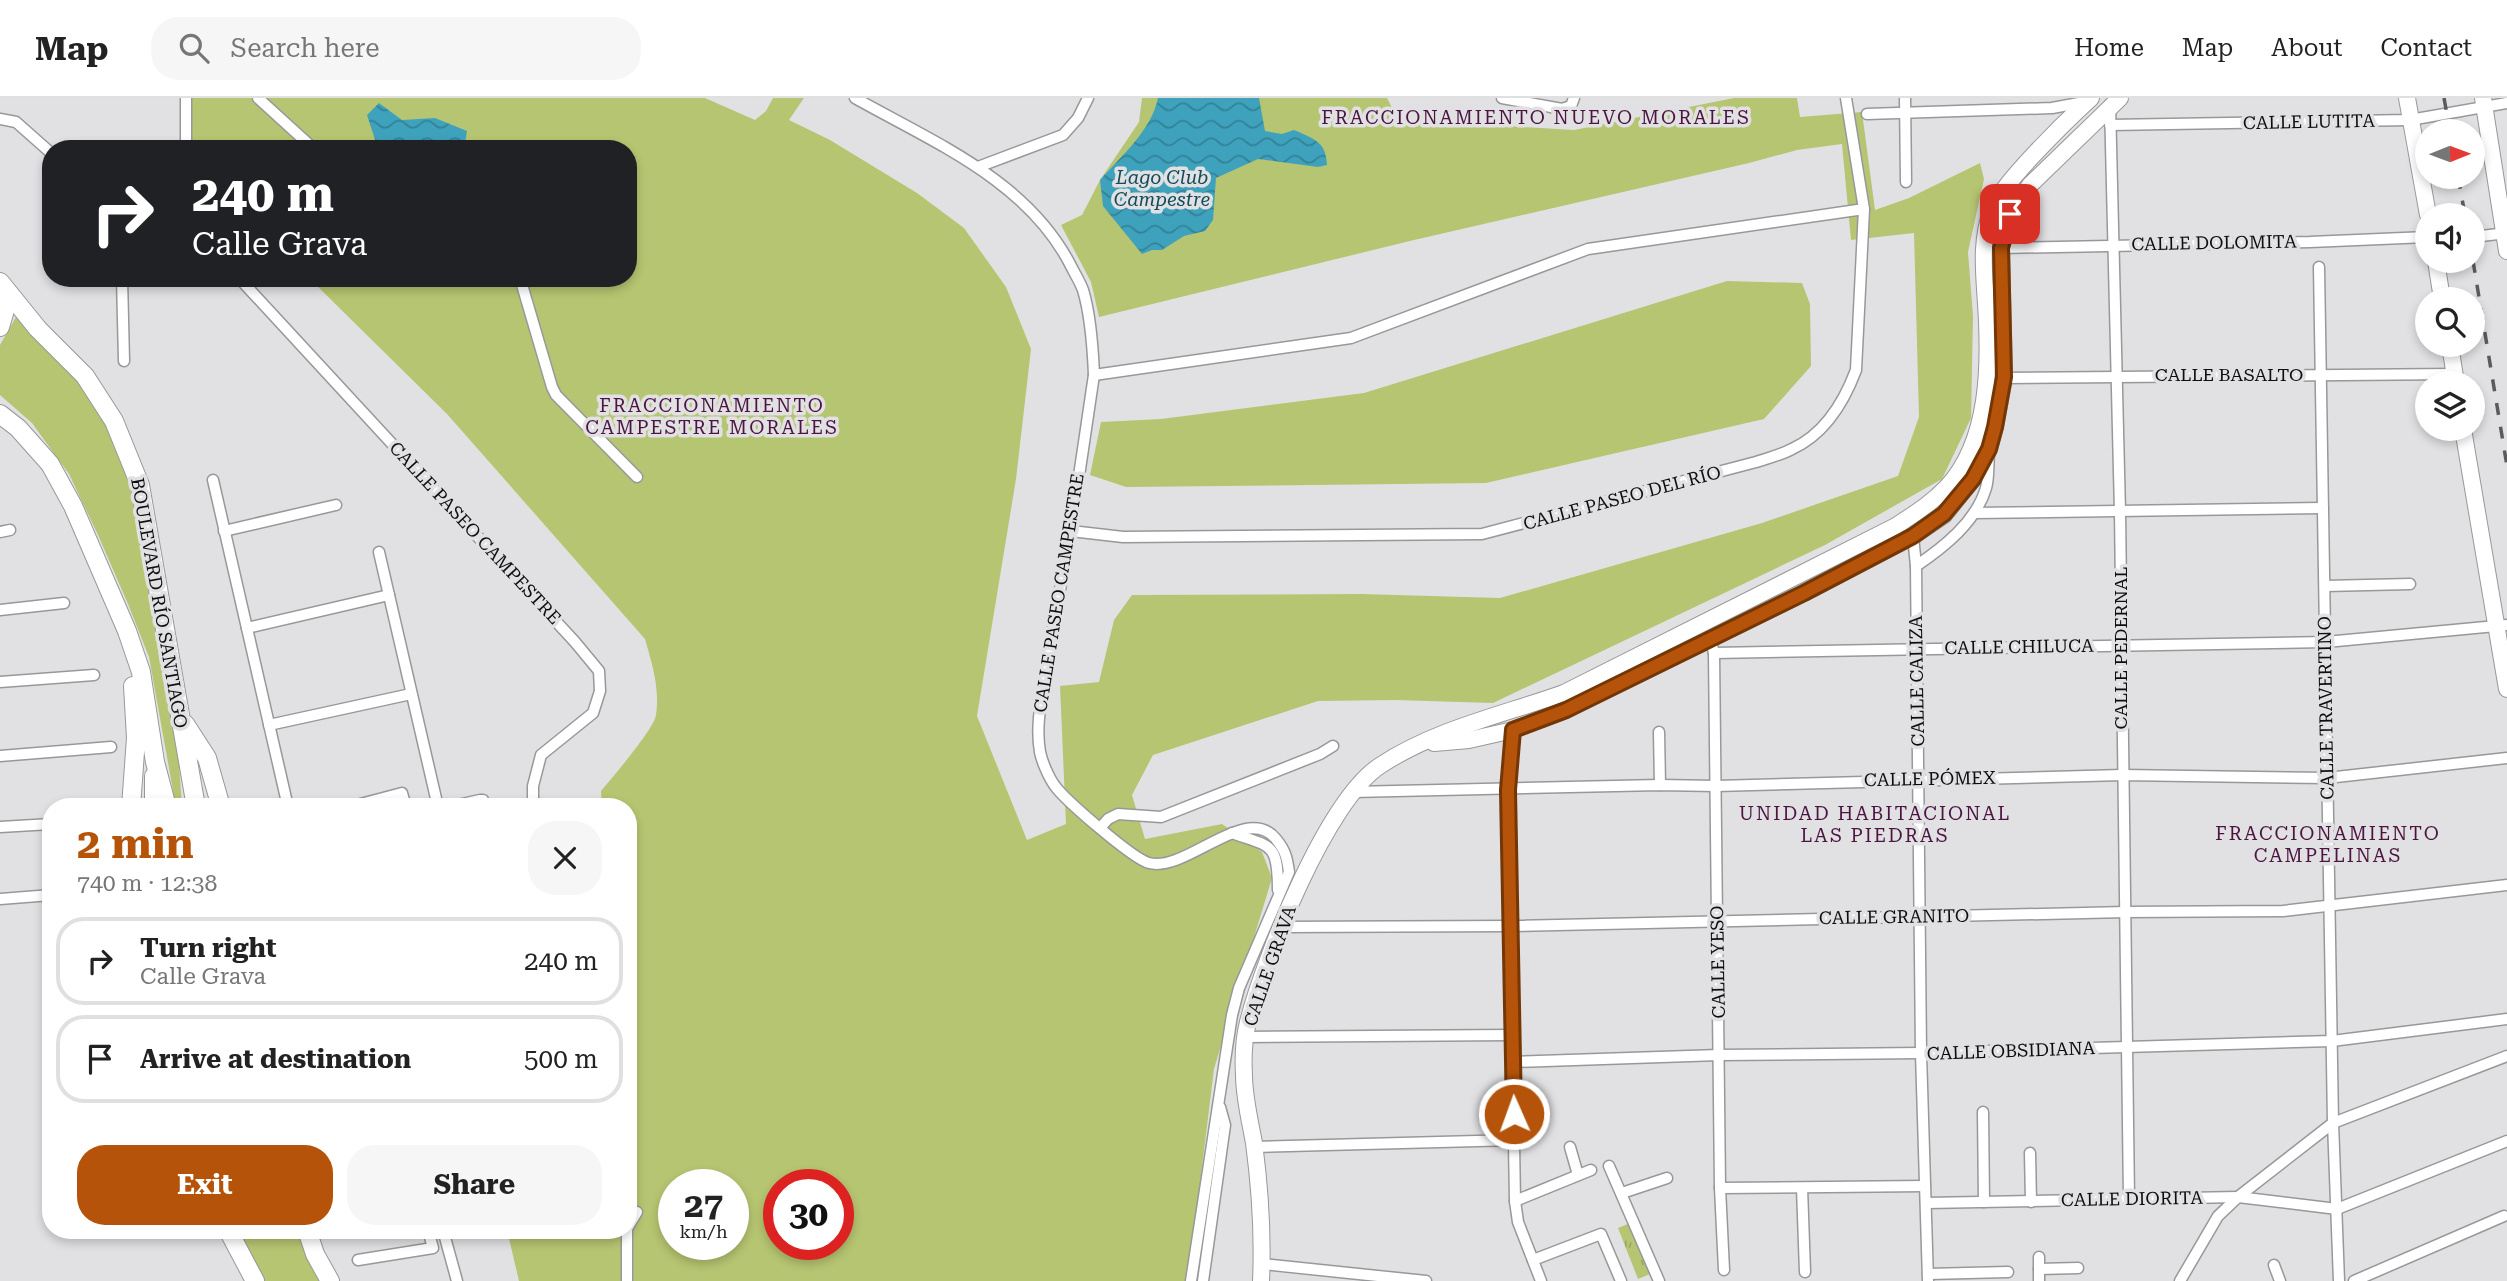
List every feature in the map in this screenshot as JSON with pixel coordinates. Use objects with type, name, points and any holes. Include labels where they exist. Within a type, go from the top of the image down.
[{"type":"main road","points":[[2407,98],[2426,203]]},
{"type":"main road","name":"CALLE GRAVA","points":[[1261,1281],[1254,1147],[1244,1076],[1248,1022],[1280,927],[1322,842],[1352,792],[1379,766],[1463,724],[1563,693],[1896,526],[1928,505],[1962,468],[1979,426],[1985,387],[1987,325],[1983,244],[1993,207],[2024,167],[2089,100]]},
{"type":"main road","name":"CALLE GRAVA","points":[[1421,745],[1469,740],[1513,730],[1566,710],[1712,645],[1913,536],[1944,514],[1973,479],[1989,449],[2004,377],[2001,248],[2010,214],[2031,185],[2113,101]]},
{"type":"main road","points":[[2484,103],[2507,251]]},
{"type":"main road","points":[[0,327],[5,310],[1,283]]},
{"type":"main road","name":"BOULEVARD RÍO SANTIAGO","points":[[1,283],[38,329],[85,376],[114,421],[141,485],[193,798]]},
{"type":"main road","name":"BOULEVARD RÍO SANTIAGO","points":[[0,414],[18,428],[50,464],[73,506],[127,631],[141,672],[155,762],[165,798]]},
{"type":"main road","points":[[2465,441],[2502,626],[2507,689]]},
{"type":"main road","points":[[127,631],[136,738],[132,798]]},
{"type":"main road","points":[[180,716],[206,758],[218,798]]},
{"type":"main road","name":"BOULEVARD RÍO SANTIAGO","points":[[154,798],[155,762]]},
{"type":"main road","points":[[233,1239],[256,1281]]},
{"type":"main road","points":[[310,1239],[330,1281]]},
{"type":"street","points":[[186,98],[186,140]]},
{"type":"street","points":[[258,98],[304,140]]},
{"type":"street","name":"CALLE PASEO CAMPESTRE","points":[[855,98],[978,167],[1015,194],[1057,240],[1083,290],[1094,375],[1038,724],[1040,755],[1054,785],[1076,808],[1132,854],[1149,863],[1165,863],[1179,859],[1232,833],[1258,828],[1272,834],[1287,853],[1289,872],[1239,988],[1232,1015],[1191,1281]]},
{"type":"street","points":[[978,167],[1063,135],[1078,118],[1088,98]]},
{"type":"street","points":[[1503,98],[1562,109],[1571,106],[1574,98]]},
{"type":"street","name":"CALLE PASEO DEL RÍO","points":[[1071,531],[1123,537],[1482,534],[1731,469],[1794,449],[1821,428],[1837,409],[1856,370],[1864,209],[1846,98]]},
{"type":"street","points":[[1905,98],[1906,182]]},
{"type":"street","points":[[1867,114],[2052,108],[2089,100]]},
{"type":"street","name":"CALLE PEDERNAL","points":[[2113,101],[2110,125],[2120,512],[2129,1199]]},
{"type":"street","name":"CALLE LUTITA","points":[[2110,125],[2410,120],[2484,103],[2507,103]]},
{"type":"street","points":[[0,119],[16,122],[42,145]]},
{"type":"street","points":[[1094,375],[1351,338],[1588,249],[1864,209]]},
{"type":"street","points":[[2485,236],[2506,234]]},
{"type":"street","name":"CALLE DOLOMITA","points":[[2001,248],[2415,238]]},
{"type":"street","name":"CALLE TRAVERTINO","points":[[2319,267],[2333,1124],[2339,1281]]},
{"type":"street","points":[[122,287],[124,361]]},
{"type":"street","name":"CALLE PASEO CAMPESTRE","points":[[247,287],[599,671],[600,691],[593,713],[541,755],[533,786],[533,798]]},
{"type":"street","points":[[523,287],[556,395],[637,477]]},
{"type":"street","name":"CALLE BASALTO","points":[[2004,377],[2322,375],[2415,378]]},
{"type":"street","points":[[1916,566],[1938,550],[1974,513],[1986,488],[1989,449]]},
{"type":"street","points":[[213,480],[286,798]]},
{"type":"street","points":[[225,531],[336,505]]},
{"type":"street","points":[[1974,513],[2323,508]]},
{"type":"street","name":"CALLE CALIZA","points":[[1913,536],[1916,566],[1921,1053],[1928,1277]]},
{"type":"street","points":[[379,552],[436,798]]},
{"type":"street","points":[[2325,586],[2410,584]]},
{"type":"street","points":[[247,628],[389,595]]},
{"type":"street","points":[[0,610],[64,603]]},
{"type":"street","name":"CALLE CHILUCA","points":[[1712,645],[1916,648],[2326,642],[2502,626]]},
{"type":"street","name":"CALLE YESO","points":[[1712,645],[1720,1188],[1724,1270]]},
{"type":"street","points":[[0,682],[94,675]]},
{"type":"street","points":[[269,725],[411,694]]},
{"type":"street","points":[[1513,730],[1508,790],[1515,1201],[1518,1222],[1541,1281]]},
{"type":"street","points":[[1659,732],[1660,785]]},
{"type":"street","points":[[1101,827],[1108,819],[1118,814],[1161,817],[1320,754],[1333,746]]},
{"type":"street","points":[[0,755],[111,747]]},
{"type":"street","name":"CALLE PÓMEX","points":[[1352,792],[2122,775],[2327,778],[2507,758]]},
{"type":"street","points":[[383,798],[402,793],[403,798]]},
{"type":"street","points":[[0,827],[42,825]]},
{"type":"street","name":"CALLE GRANITO","points":[[1280,927],[1511,926],[2283,911],[2507,885]]},
{"type":"street","points":[[0,899],[42,896]]},
{"type":"street","name":"CALLE OBSIDIANA","points":[[1513,1062],[2332,1041],[2507,1019]]},
{"type":"street","points":[[1246,1037],[1512,1035]]},
{"type":"street","points":[[2180,1281],[2218,1216],[2238,1197],[2333,1124],[2507,1056]]},
{"type":"street","name":"CALLE PASEO CAMPESTRE","points":[[1203,1281],[1224,1125],[1218,1103]]},
{"type":"street","points":[[1983,1112],[1984,1202]]},
{"type":"street","points":[[1254,1147],[1515,1140]]},
{"type":"street","points":[[2337,1209],[2507,1141]]},
{"type":"street","points":[[1570,1147],[1578,1175]]},
{"type":"street","points":[[2030,1153],[2031,1202]]},
{"type":"street","points":[[1609,1166],[1660,1281]]},
{"type":"street","points":[[1515,1201],[1591,1170]]},
{"type":"street","points":[[1622,1193],[1667,1178]]},
{"type":"street","points":[[1720,1188],[1925,1186]]},
{"type":"street","points":[[1802,1188],[1805,1272]]},
{"type":"street","name":"CALLE DIORITA","points":[[1926,1203],[2238,1197],[2337,1209]]},
{"type":"street","points":[[2354,1281],[2504,1216]]},
{"type":"street","points":[[1533,1261],[1601,1234],[1621,1281]]},
{"type":"street","points":[[358,1260],[433,1248],[430,1239]]},
{"type":"street","points":[[445,1239],[457,1281]]},
{"type":"street","points":[[627,1281],[628,1239]]},
{"type":"street","points":[[2039,1256],[2039,1275],[2078,1268]]},
{"type":"street","points":[[1262,1264],[1426,1281]]},
{"type":"street","points":[[2274,1265],[2280,1281]]},
{"type":"street","points":[[1928,1277],[2008,1272]]},
{"type":"green space","points":[[191,98],[705,98],[755,120],[766,111],[773,98],[804,98],[789,120],[830,140],[917,193],[964,228],[1006,287],[1031,349],[1016,479],[977,716],[1027,840],[1066,824],[1060,686],[1099,682],[1114,620],[1132,595],[1361,594],[1500,598],[1762,523],[1898,476],[1919,417],[1914,233],[1851,240],[1842,144],[1797,150],[1099,317],[1091,282],[1061,225],[1082,215],[1100,180],[1139,122],[1142,98],[1387,98],[1398,119],[1574,130],[1734,98],[1797,98],[1800,117],[1862,112],[1875,210],[1909,198],[1980,163],[1984,179],[1968,252],[1973,316],[1971,418],[1942,479],[1825,545],[1493,703],[1318,701],[1153,755],[1132,795],[1145,839],[1222,824],[1262,852],[1272,878],[1214,1069],[1188,1281],[519,1281],[509,1239],[637,1239],[637,798],[601,798],[601,791],[654,722],[657,705],[655,676],[645,639],[447,414],[318,287],[637,287],[637,140],[191,140]]},
{"type":"green space","points":[[1727,281],[1802,283],[1810,304],[1811,366],[1764,419],[1486,483],[1126,487],[1090,475],[1101,422],[1161,419],[1364,393]]},
{"type":"green space","points":[[16,317],[88,390],[113,437],[133,487],[178,747],[181,798],[174,798],[149,657],[128,604],[69,474],[32,423],[0,395],[0,345]]},
{"type":"green space","points":[[1635,1221],[1655,1272],[1638,1279],[1618,1228]]},
{"type":"green space","points":[[244,1239],[305,1239],[323,1281],[265,1281]]},
{"type":"water","name":"Lago Club Campestre","points":[[1158,98],[1259,98],[1265,131],[1282,134],[1294,130],[1313,139],[1324,151],[1327,165],[1318,167],[1258,159],[1216,178],[1213,220],[1205,231],[1184,236],[1162,250],[1142,254],[1103,206],[1100,180],[1142,132]]},
{"type":"water","points":[[379,103],[402,120],[435,118],[467,131],[466,140],[375,140],[367,115]]},
{"type":"railway","points":[[2444,98],[2448,119]]},
{"type":"railway","points":[[2460,189],[2463,203]]},
{"type":"railway","points":[[2475,273],[2507,466]]},
{"type":"district","name":"FRACCIONAMIENTO NUEVO MORALES","points":[[1536,117]]},
{"type":"district","name":"FRACCIONAMIENTO CAMPESTRE MORALES","points":[[712,416]]},
{"type":"district","name":"UNIDAD HABITACIONAL LAS PIEDRAS","points":[[1875,824]]},
{"type":"district","name":"FRACCIONAMIENTO CAMPELINAS","points":[[2328,844]]},
{"type":"route","points":[[1514,1114],[1508,790],[1513,730],[1535,724],[1566,710],[1804,593],[1913,536],[1944,514],[1973,479],[1989,449],[1995,427],[2004,377],[2001,248],[2010,214]]}]
